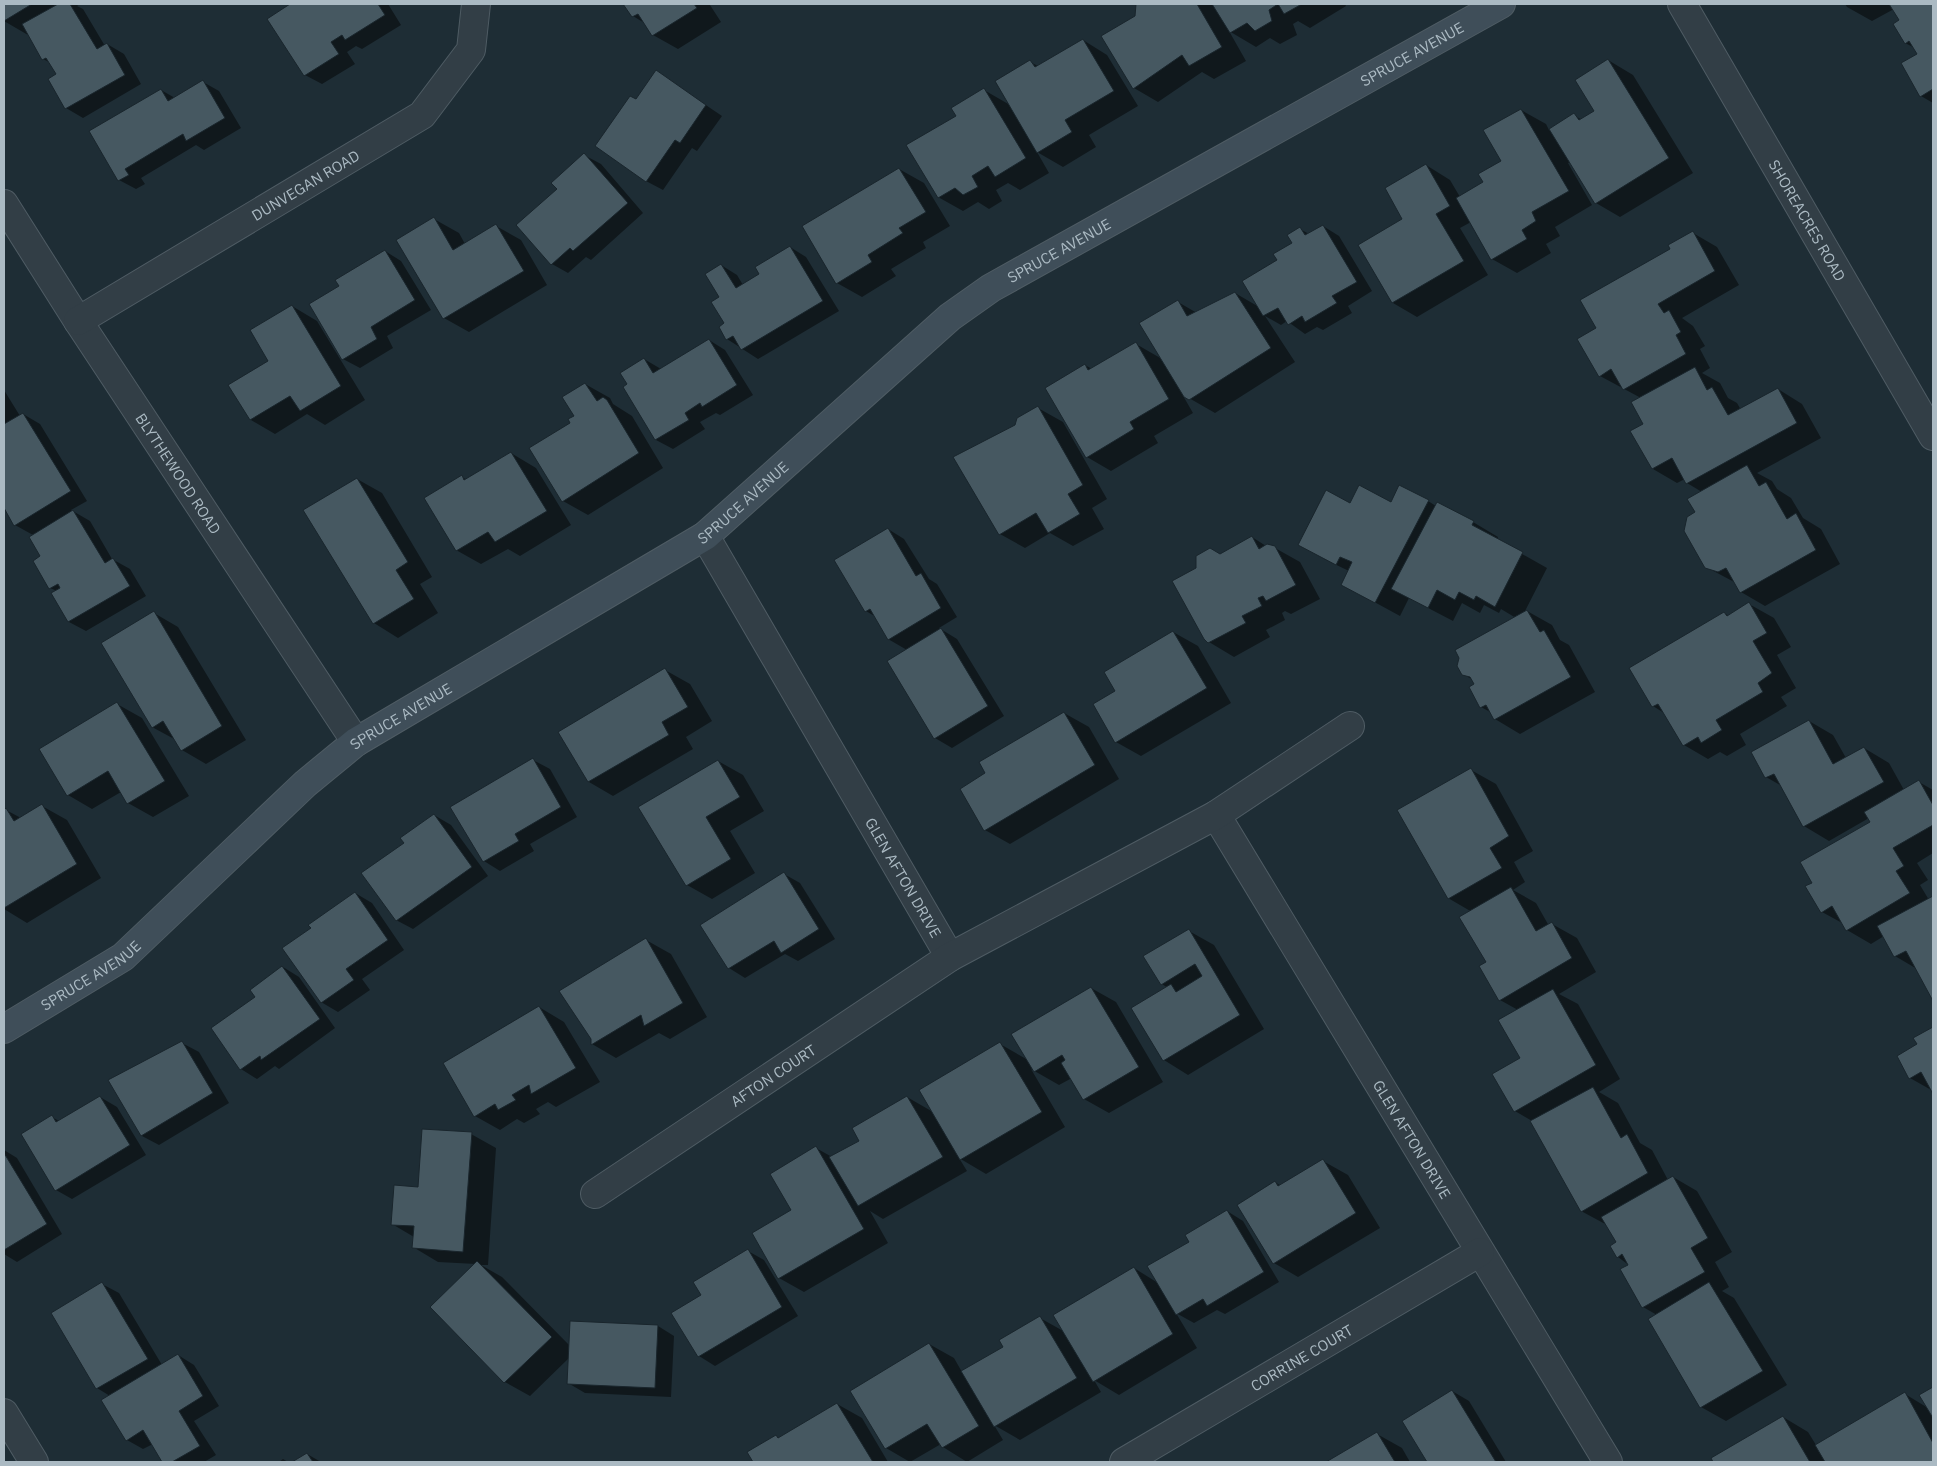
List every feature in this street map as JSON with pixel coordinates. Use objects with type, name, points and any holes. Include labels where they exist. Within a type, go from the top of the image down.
[{"type":"street","name":"DUNVEGAN ROAD","points":[[78,321],[422,115],[471,50],[476,4]]},
{"type":"street","name":"SPRUCE AVENUE","points":[[4,1029],[123,957],[305,784],[356,742],[705,536],[950,317],[991,288],[1501,4]]},
{"type":"street","name":"SHOREACRES ROAD","points":[[1682,4],[1933,436]]},
{"type":"street","name":"BLYTHEWOOD ROAD","points":[[4,204],[78,321],[356,742]]},
{"type":"street","name":"GLEN AFTON DRIVE","points":[[705,536],[950,957]]},
{"type":"street","points":[[950,957],[1216,814],[1350,726]]},
{"type":"street","name":"GLEN AFTON DRIVE","points":[[1216,814],[1608,1462]]},
{"type":"street","name":"AFTON COURT","points":[[596,1194],[950,957]]},
{"type":"street","name":"CORRINE COURT","points":[[1124,1462],[1480,1252]]},
{"type":"street","points":[[4,1413],[34,1462]]},
{"type":"building","points":[[4,4],[32,4],[4,21]]},
{"type":"building","points":[[58,4],[70,4],[97,49],[107,43],[125,75],[65,109],[48,79],[56,74],[46,58],[42,60],[22,24]]},
{"type":"building","points":[[290,4],[378,4],[385,15],[345,40],[342,35],[331,42],[339,54],[304,76],[267,19]]},
{"type":"building","points":[[623,4],[694,4],[697,8],[652,36],[638,14],[632,17]]},
{"type":"building","points":[[1136,4],[1197,4],[1222,47],[1189,66],[1182,55],[1133,89],[1101,36],[1135,16]]},
{"type":"building","points":[[1212,4],[1278,4],[1269,10],[1272,21],[1255,31],[1247,23],[1230,33]]},
{"type":"building","points":[[1278,4],[1302,4],[1284,14]]},
{"type":"building","points":[[1889,4],[1933,4],[1933,89],[1920,97],[1901,63],[1917,54],[1909,41],[1905,44],[1893,24],[1899,20]]},
{"type":"building","points":[[1083,39],[1114,91],[1065,120],[1072,132],[1037,153],[995,81],[1030,60],[1035,67]]},
{"type":"building","points":[[1608,59],[1669,158],[1595,204],[1549,129],[1574,113],[1579,120],[1594,111],[1575,80]]},
{"type":"building","points":[[656,70],[706,105],[680,143],[675,140],[646,182],[595,146],[630,96],[636,99]]},
{"type":"building","points":[[203,80],[225,118],[186,141],[183,134],[125,169],[129,175],[118,181],[89,131],[161,89],[168,101]]},
{"type":"building","points":[[984,88],[1026,158],[995,177],[988,166],[972,176],[978,187],[963,195],[955,188],[938,198],[906,145],[956,116],[951,108]]},
{"type":"building","points":[[1521,109],[1569,191],[1532,212],[1536,221],[1522,230],[1527,239],[1491,260],[1456,198],[1483,182],[1478,174],[1501,161],[1483,130]]},
{"type":"building","points":[[584,153],[628,203],[573,251],[570,248],[551,265],[516,225],[557,189],[551,183]]},
{"type":"building","points":[[1426,164],[1450,206],[1436,214],[1464,261],[1392,303],[1358,245],[1402,219],[1385,188]]},
{"type":"building","points":[[899,168],[926,212],[899,228],[903,233],[868,255],[872,262],[836,284],[802,226]]},
{"type":"building","points":[[434,217],[453,250],[496,224],[524,271],[443,319],[396,240]]},
{"type":"building","points":[[1323,225],[1357,282],[1332,296],[1337,303],[1305,322],[1302,316],[1288,325],[1278,308],[1263,316],[1242,281],[1277,260],[1273,254],[1292,243],[1287,235],[1300,227],[1305,235]]},
{"type":"building","points":[[1693,231],[1715,271],[1658,304],[1664,313],[1669,310],[1681,332],[1676,335],[1686,354],[1623,390],[1611,369],[1599,377],[1577,339],[1596,328],[1580,300],[1670,249],[1668,245]]},
{"type":"building","points":[[790,246],[823,301],[741,350],[733,336],[726,340],[719,327],[724,323],[711,302],[719,297],[705,274],[721,264],[736,288],[759,274],[755,267]]},
{"type":"building","points":[[385,250],[415,300],[371,327],[377,339],[342,360],[309,304],[339,286],[335,280]]},
{"type":"building","points":[[1235,292],[1271,348],[1189,400],[1184,397],[1139,323],[1178,300],[1187,316]]},
{"type":"building","points":[[292,305],[341,386],[300,411],[290,396],[250,420],[228,385],[268,361],[250,330]]},
{"type":"building","points":[[709,339],[737,385],[702,407],[700,403],[685,413],[689,420],[655,440],[623,387],[627,384],[620,373],[644,358],[653,373]]},
{"type":"building","points":[[1136,342],[1169,399],[1130,422],[1134,429],[1086,458],[1045,388],[1085,364],[1088,370]]},
{"type":"building","points":[[1695,367],[1707,390],[1712,387],[1728,415],[1778,388],[1797,423],[1686,484],[1672,458],[1652,469],[1630,431],[1643,424],[1631,402]]},
{"type":"building","points":[[585,383],[597,401],[603,397],[607,400],[639,453],[562,502],[529,448],[570,423],[568,419],[574,416],[562,397]]},
{"type":"building","points":[[1038,406],[1083,485],[1068,494],[1080,514],[1048,533],[1036,513],[999,535],[953,457],[1015,425],[1017,418]]},
{"type":"building","points":[[23,413],[71,491],[14,526],[4,508],[4,424]]},
{"type":"building","points":[[511,452],[547,511],[495,542],[488,532],[456,551],[424,498],[462,475],[464,480]]},
{"type":"building","points":[[1747,465],[1759,486],[1766,482],[1787,519],[1796,513],[1816,550],[1740,593],[1726,568],[1718,572],[1705,568],[1684,531],[1687,517],[1695,512],[1687,499]]},
{"type":"building","points":[[357,478],[408,562],[396,570],[414,599],[373,624],[303,510]]},
{"type":"building","points":[[1359,485],[1391,502],[1399,485],[1429,500],[1375,603],[1341,585],[1352,562],[1340,557],[1336,565],[1298,545],[1326,490],[1350,503]]},
{"type":"building","points":[[1437,502],[1474,521],[1472,525],[1523,552],[1495,607],[1476,596],[1474,600],[1459,592],[1455,600],[1437,590],[1428,608],[1391,589]]},
{"type":"building","points":[[73,510],[105,563],[113,558],[130,586],[68,622],[51,593],[60,588],[58,584],[49,589],[33,561],[40,556],[29,537]]},
{"type":"building","points":[[888,528],[916,576],[921,573],[941,608],[888,640],[870,609],[865,612],[834,560]]},
{"type":"building","points":[[1252,536],[1259,549],[1267,544],[1275,546],[1296,585],[1266,601],[1263,596],[1258,598],[1262,606],[1242,616],[1246,623],[1208,643],[1172,581],[1196,568],[1196,556],[1210,548],[1220,554]]},
{"type":"building","points":[[1749,602],[1767,633],[1753,641],[1772,673],[1758,683],[1763,692],[1716,720],[1722,730],[1701,743],[1698,737],[1683,746],[1658,704],[1652,707],[1629,668],[1724,612],[1727,616]]},
{"type":"building","points":[[1527,610],[1540,632],[1544,630],[1571,677],[1494,720],[1486,705],[1480,708],[1469,687],[1474,684],[1470,677],[1462,675],[1457,666],[1459,658],[1455,650]]},
{"type":"building","points":[[154,611],[222,726],[181,751],[163,721],[152,728],[101,643]]},
{"type":"building","points":[[941,628],[988,706],[934,739],[887,661]]},
{"type":"building","points":[[1173,631],[1207,688],[1115,743],[1093,704],[1115,691],[1104,672]]},
{"type":"building","points":[[665,668],[688,707],[662,722],[669,735],[588,782],[558,732]]},
{"type":"building","points":[[117,702],[165,781],[127,804],[108,771],[67,796],[39,749]]},
{"type":"building","points":[[1064,712],[1095,765],[984,831],[960,789],[985,773],[979,762]]},
{"type":"building","points":[[1809,720],[1833,764],[1864,747],[1884,782],[1803,827],[1774,774],[1765,778],[1751,752]]},
{"type":"building","points":[[533,758],[561,807],[515,834],[519,841],[483,862],[450,807]]},
{"type":"building","points":[[718,760],[740,797],[706,817],[731,859],[686,886],[638,807]]},
{"type":"building","points":[[1471,768],[1509,836],[1490,848],[1502,868],[1448,899],[1397,810]]},
{"type":"building","points":[[1919,780],[1933,805],[1933,825],[1893,848],[1904,866],[1896,871],[1910,893],[1846,931],[1832,906],[1821,913],[1805,886],[1812,883],[1800,862],[1870,822],[1864,812]]},
{"type":"building","points":[[42,804],[77,864],[4,908],[4,810],[6,808],[14,821]]},
{"type":"building","points":[[434,814],[472,867],[396,921],[361,873],[404,843],[400,838]]},
{"type":"building","points":[[784,872],[819,929],[781,953],[774,941],[728,969],[700,925]]},
{"type":"building","points":[[1511,887],[1536,931],[1552,922],[1572,958],[1499,1001],[1479,966],[1486,962],[1459,917]]},
{"type":"building","points":[[355,892],[388,940],[346,969],[354,980],[321,1003],[282,948],[311,928],[308,925]]},
{"type":"building","points":[[1933,896],[1933,1001],[1906,951],[1894,957],[1877,926]]},
{"type":"building","points":[[1189,929],[1240,1015],[1163,1061],[1131,1008],[1171,984],[1176,992],[1202,976],[1195,964],[1161,985],[1143,956]]},
{"type":"building","points":[[646,938],[683,1003],[644,1026],[641,1015],[591,1045],[591,1039],[559,991]]},
{"type":"building","points":[[282,966],[320,1019],[261,1060],[260,1056],[240,1070],[211,1028],[255,997],[250,990]]},
{"type":"building","points":[[1091,987],[1139,1067],[1083,1100],[1061,1063],[1065,1060],[1062,1055],[1034,1072],[1011,1034]]},
{"type":"building","points":[[1553,989],[1596,1065],[1514,1112],[1492,1074],[1520,1058],[1498,1020]]},
{"type":"building","points":[[539,1006],[576,1068],[531,1094],[529,1085],[512,1095],[516,1100],[498,1110],[495,1104],[474,1117],[443,1063]]},
{"type":"building","points":[[1933,1027],[1933,1094],[1921,1072],[1909,1079],[1897,1056],[1917,1044],[1913,1038]]},
{"type":"building","points":[[182,1041],[213,1093],[141,1136],[108,1080]]},
{"type":"building","points":[[1000,1042],[1042,1112],[960,1160],[919,1090]]},
{"type":"building","points":[[1593,1087],[1621,1138],[1627,1134],[1648,1173],[1581,1212],[1530,1121]]},
{"type":"building","points":[[100,1096],[130,1145],[55,1191],[21,1134],[52,1115],[56,1122]]},
{"type":"building","points":[[907,1096],[943,1157],[858,1206],[829,1157],[859,1141],[852,1128]]},
{"type":"building","points":[[422,1129],[472,1132],[463,1252],[412,1248],[414,1226],[391,1225],[394,1185],[418,1187]]},
{"type":"building","points":[[816,1146],[864,1229],[778,1279],[752,1233],[791,1210],[770,1174]]},
{"type":"building","points":[[4,1153],[47,1224],[4,1250]]},
{"type":"building","points":[[1323,1159],[1356,1213],[1273,1264],[1237,1205],[1275,1181],[1278,1186]]},
{"type":"building","points":[[1673,1176],[1708,1238],[1691,1248],[1705,1272],[1642,1308],[1620,1269],[1628,1265],[1622,1254],[1617,1258],[1610,1246],[1616,1242],[1601,1217]]},
{"type":"building","points":[[1227,1210],[1264,1272],[1207,1306],[1203,1299],[1176,1315],[1147,1266],[1189,1242],[1185,1235]]},
{"type":"building","points":[[748,1249],[782,1307],[698,1357],[671,1313],[701,1295],[693,1282]]},
{"type":"building","points":[[477,1261],[552,1337],[504,1383],[430,1307]]},
{"type":"building","points":[[1134,1267],[1173,1334],[1093,1382],[1053,1315]]},
{"type":"building","points":[[102,1282],[148,1359],[96,1389],[51,1313]]},
{"type":"building","points":[[1709,1282],[1763,1371],[1700,1408],[1648,1319]]},
{"type":"building","points":[[1040,1316],[1077,1378],[994,1427],[961,1371],[1003,1347],[999,1340]]},
{"type":"building","points":[[570,1321],[658,1325],[655,1388],[567,1384]]},
{"type":"building","points":[[929,1343],[979,1426],[942,1448],[927,1424],[885,1449],[850,1391]]},
{"type":"building","points":[[178,1354],[203,1396],[179,1411],[200,1446],[172,1462],[162,1462],[143,1430],[126,1441],[101,1400]]},
{"type":"building","points":[[1933,1387],[1933,1418],[1919,1395]]},
{"type":"building","points":[[1452,1390],[1496,1462],[1427,1462],[1402,1421]]},
{"type":"building","points":[[1905,1392],[1933,1443],[1933,1462],[1825,1462],[1815,1445]]},
{"type":"building","points":[[837,1403],[873,1462],[753,1462],[747,1452],[776,1435],[778,1438]]},
{"type":"building","points":[[1783,1416],[1810,1462],[1713,1462],[1711,1458]]},
{"type":"building","points":[[1377,1432],[1395,1462],[1326,1462]]},
{"type":"building","points":[[307,1453],[313,1462],[292,1462]]}]
